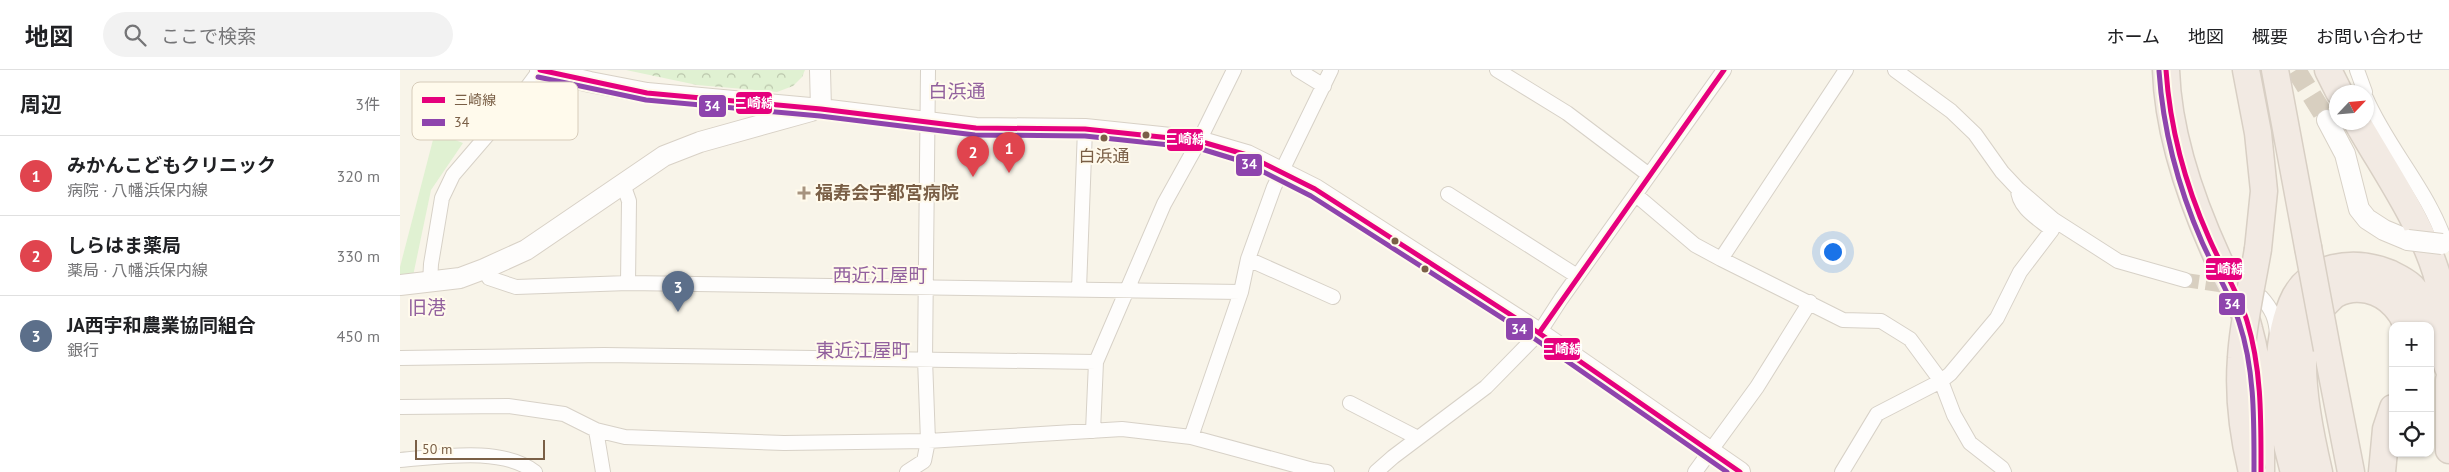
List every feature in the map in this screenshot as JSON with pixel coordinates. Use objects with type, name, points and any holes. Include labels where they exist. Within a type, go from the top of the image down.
[{"type":"highway","points":[[2166,70],[2167,98],[2191,191],[2249,326],[2257,359],[2261,472]]},
{"type":"highway","points":[[2246,70],[2258,133],[2264,191],[2258,249],[2240,358],[2241,405],[2246,448],[2252,472]]},
{"type":"highway","points":[[2275,70],[2308,247],[2308,289],[2328,349],[2351,472]]},
{"type":"highway","points":[[2328,70],[2336,85]]},
{"type":"highway","points":[[2362,130],[2420,231],[2436,272],[2444,304],[2449,348]]},
{"type":"highway","points":[[2294,472],[2281,407],[2280,362],[2284,328],[2292,302],[2308,289],[2310,278],[2334,266],[2358,265],[2378,269],[2399,278],[2412,287],[2427,311],[2449,370]]},
{"type":"highway","points":[[2319,472],[2308,425],[2304,375],[2305,338],[2312,317],[2336,294],[2351,288],[2372,290],[2390,301],[2404,318],[2405,322]]},
{"type":"highway","points":[[2449,380],[2449,450]]},
{"type":"highway","points":[[2382,472],[2386,429],[2392,412]]},
{"type":"main road","points":[[540,70],[647,93],[821,109],[976,128],[1085,129],[1199,141],[1247,155],[1315,189],[1539,333],[1740,472]]},
{"type":"main road","points":[[820,70],[821,109]]},
{"type":"main road","points":[[400,285],[460,278],[484,270],[526,250],[664,156],[700,142],[821,109]]},
{"type":"main road","points":[[2327,120],[2345,154],[2359,209],[2367,219],[2384,230],[2408,240],[2445,244]]},
{"type":"street","points":[[531,82],[540,70]]},
{"type":"street","points":[[907,472],[928,466],[926,359],[928,70]]},
{"type":"street","points":[[1093,431],[1096,362],[1164,204],[1199,141],[1234,70]]},
{"type":"street","points":[[1298,70],[1324,86]]},
{"type":"street","points":[[1191,438],[1241,292],[1248,259],[1282,172],[1331,70]]},
{"type":"street","points":[[1497,70],[1567,112],[1649,175]]},
{"type":"street","points":[[1376,472],[1486,387],[1539,333],[1577,276],[1724,70]]},
{"type":"street","points":[[1721,259],[1846,70]]},
{"type":"street","points":[[1895,70],[1951,111],[1975,134],[2002,172],[2018,190],[2054,220],[2118,261],[2185,280]]},
{"type":"street","points":[[2356,70],[2361,85]]},
{"type":"street","points":[[2374,114],[2390,145],[2426,200],[2441,229],[2445,244]]},
{"type":"street","points":[[1079,289],[1085,129]]},
{"type":"street","points":[[430,283],[431,264],[442,198],[453,175],[483,140]]},
{"type":"street","points":[[623,184],[630,201],[628,283]]},
{"type":"street","points":[[1842,472],[1877,414],[1941,380],[1997,318],[2020,272],[2052,230],[2028,211],[2018,197],[2018,190]]},
{"type":"street","points":[[1448,194],[1577,276]]},
{"type":"street","points":[[1636,195],[1695,245],[1721,259],[1843,320],[1881,321],[1910,339],[1941,380],[1954,415],[1970,443],[2002,468],[2004,472]]},
{"type":"street","points":[[1248,259],[1333,297]]},
{"type":"street","points":[[484,270],[489,278],[516,287],[628,283],[1241,292]]},
{"type":"street","points":[[2257,359],[2272,354],[2277,342],[2276,320],[2261,297]]},
{"type":"street","points":[[1695,472],[1757,387],[1810,302]]},
{"type":"street","points":[[400,358],[604,355],[1096,362]]},
{"type":"street","points":[[1350,403],[1418,438]]},
{"type":"street","points":[[400,407],[508,406],[531,408],[564,414],[596,430],[625,437],[784,443],[928,441],[1122,429],[1191,438],[1327,472]]},
{"type":"street","points":[[596,430],[603,472]]},
{"type":"street","points":[[400,460],[481,455],[524,463],[535,472]]},
{"type":"green space","points":[[626,70],[805,70],[802,77],[793,86],[777,92],[697,85]]},
{"type":"green space","points":[[433,140],[455,140],[463,143],[431,190],[413,276],[400,277],[400,267]]},
{"type":"tunnel","points":[[2296,70],[2327,120]]},
{"type":"tunnel","points":[[2185,280],[2233,287]]},
{"type":"transit line","name":"三崎線","points":[[540,70],[647,93],[821,109],[976,128],[1085,129],[1199,141],[1247,155],[1315,189],[1539,333],[1740,472]]},
{"type":"transit line","name":"三崎線","points":[[1539,333],[1724,70]]},
{"type":"transit line","name":"三崎線","points":[[2166,70],[2171,114],[2186,177],[2200,218],[2243,310],[2252,339],[2260,396],[2261,472]]},
{"type":"transit line","name":"34","points":[[2159,71],[2168,137],[2179,179],[2193,221],[2227,292],[2244,340],[2251,377],[2254,472]]},
{"type":"transit line","name":"34","points":[[538,77],[561,82]]},
{"type":"transit line","name":"34","points":[[578,86],[646,100],[820,116],[975,135],[1085,136],[1198,148],[1244,162],[1311,196],[1535,339],[1727,472]]},
{"type":"place","name":"白浜通","points":[[1104,138]]},
{"type":"place","name":"みかんこどもクリニック","points":[[1009,173]]},
{"type":"place","name":"しらはま薬局","points":[[973,177]]},
{"type":"place","name":"福寿会宇都宮病院","points":[[804,193]]},
{"type":"place","name":"JA西宇和農業協同組合","points":[[678,312]]},
{"type":"district","name":"白浜通","points":[[957,91]]},
{"type":"district","name":"西近江屋町","points":[[880,275]]},
{"type":"district","name":"旧港","points":[[427,307]]},
{"type":"district","name":"東近江屋町","points":[[863,350]]}]
